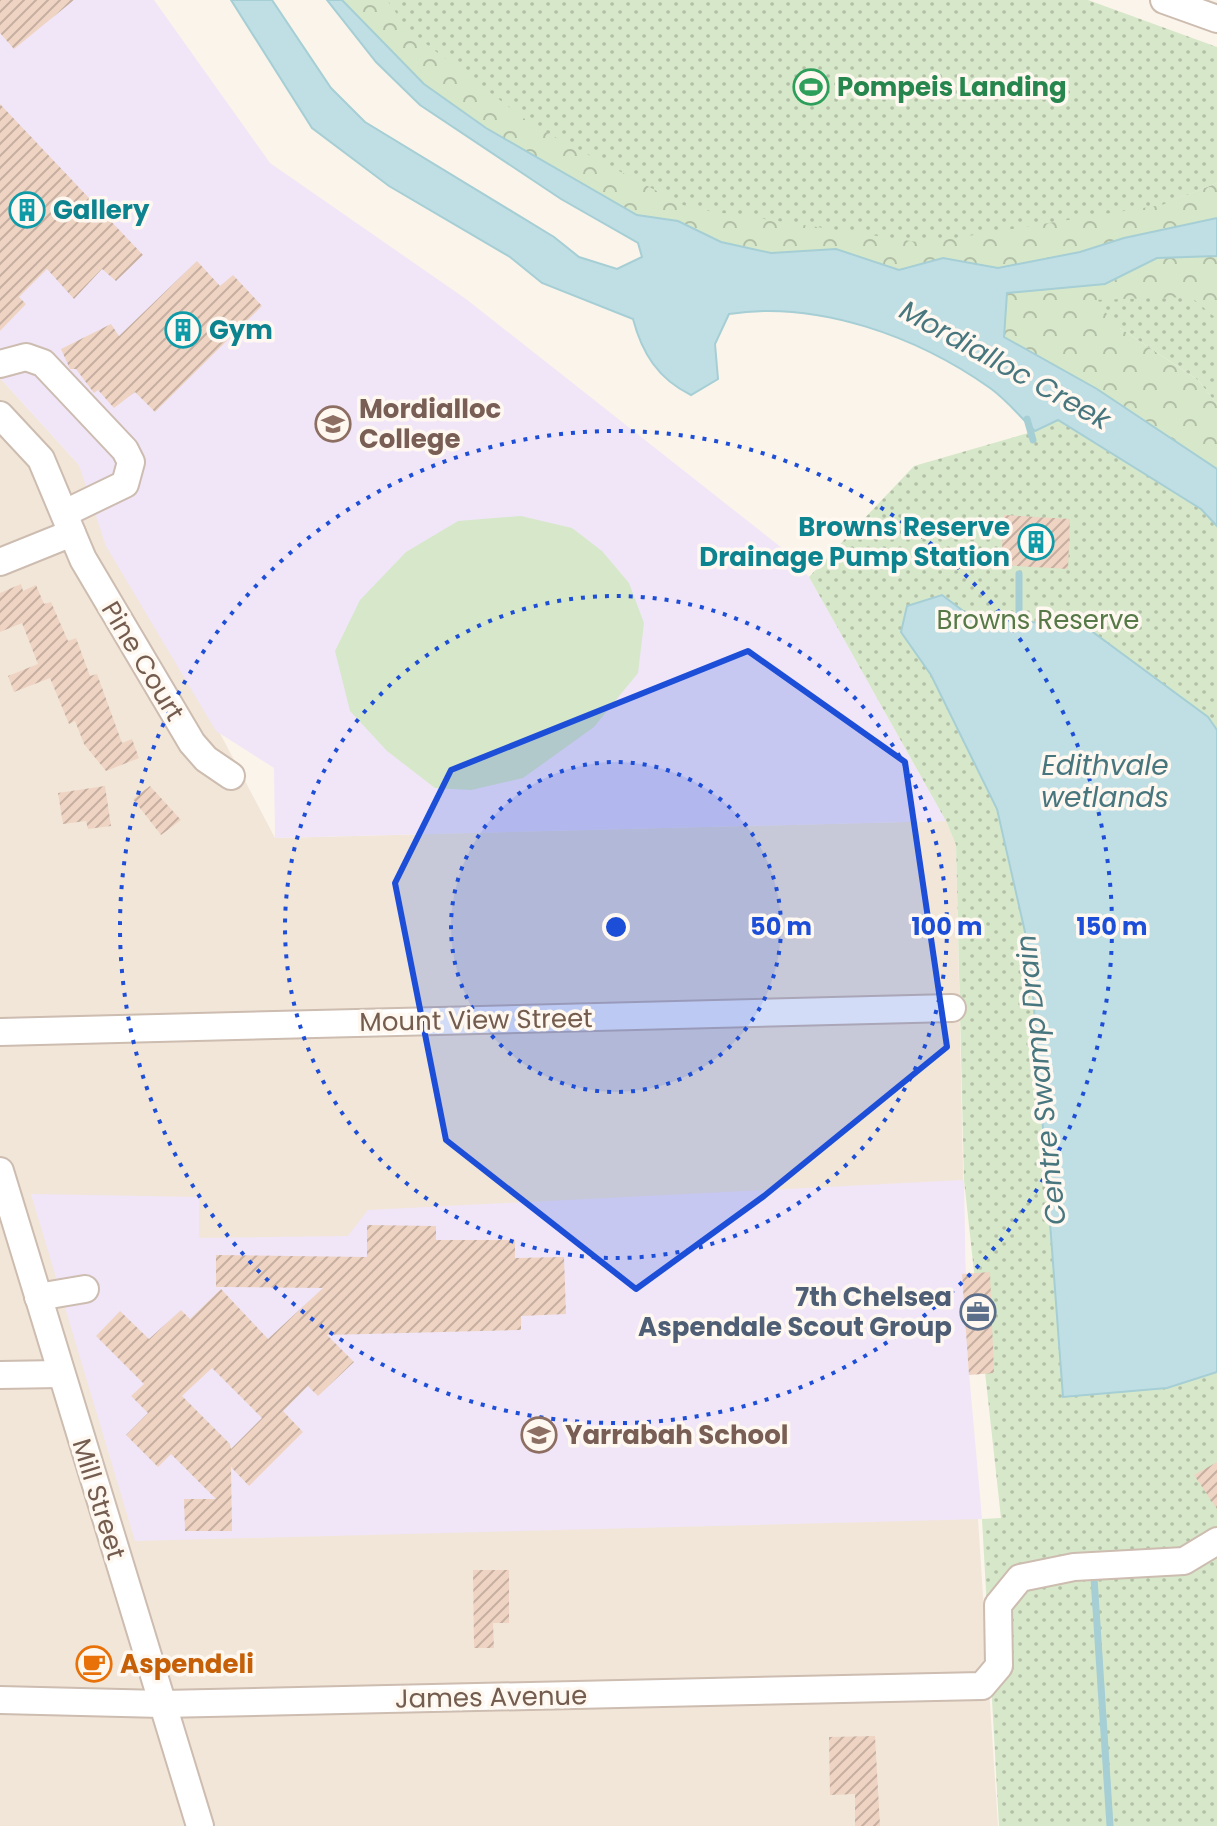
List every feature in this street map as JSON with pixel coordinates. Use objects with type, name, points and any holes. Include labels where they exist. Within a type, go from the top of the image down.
[{"type":"street","points":[[1164,0],[1217,19]]},
{"type":"street","points":[[1211,0],[1217,2]]},
{"type":"street","points":[[0,562],[68,523],[125,484],[131,462],[125,450],[52,371],[43,363],[11,355]]},
{"type":"street","name":"Pine Court","points":[[0,415],[41,459],[83,559],[192,743],[206,759],[231,776]]},
{"type":"street","name":"Mount View Street","points":[[0,1032],[952,1008]]},
{"type":"street","name":"Mill Street","points":[[0,1171],[200,1826]]},
{"type":"street","points":[[38,1297],[85,1289]]},
{"type":"street","points":[[0,1375],[60,1374]]},
{"type":"street","name":"James Avenue","points":[[0,1700],[162,1704],[982,1686],[999,1666],[998,1605],[1020,1578],[1074,1567],[1184,1561],[1217,1541]]},
{"type":"highlighted area","points":[[748,651],[905,762],[947,1047],[764,1196],[636,1289],[446,1140],[395,883],[451,770]]},
{"type":"shaded area","name":"Mordialloc College","points":[[0,0],[154,0],[270,163],[466,299],[787,552],[809,577],[946,821],[275,838],[274,768],[216,731],[106,546],[79,465],[0,378]]},
{"type":"shaded area","points":[[0,378],[79,465],[275,838],[946,821],[956,845],[967,1350],[998,1826],[0,1826]]},
{"type":"shaded area","name":"Yarrabah School","points":[[964,1180],[967,1350],[982,1519],[135,1541],[31,1194],[199,1197],[199,1238],[348,1236],[368,1210]]},
{"type":"green space","points":[[342,0],[484,0],[1161,205],[1217,183],[1217,218],[1124,238],[1080,252],[998,268],[943,258],[899,270],[836,249],[771,253],[721,242],[678,221],[637,216],[486,128],[424,84]]},
{"type":"green space","points":[[387,0],[1088,0],[1217,47],[1217,183],[1162,205],[924,243],[689,208],[534,126],[409,31]]},
{"type":"green space","points":[[1217,256],[1217,319],[1120,328],[1198,380],[1217,404],[1217,469],[1097,389],[1004,337],[1007,293],[1105,284],[1156,258]]},
{"type":"green space","points":[[1191,297],[1217,319],[1217,404],[1198,380],[1120,328],[1094,300]]},
{"type":"green space","name":"Browns Reserve","points":[[1058,419],[1201,509],[1217,526],[1217,1826],[999,1826],[982,1519],[1001,1518],[964,1180],[956,845],[946,821],[809,577],[914,466],[1035,431]]},
{"type":"green space","points":[[521,516],[572,528],[602,551],[629,583],[644,623],[638,673],[594,727],[523,778],[471,790],[435,788],[387,751],[350,711],[335,651],[360,600],[406,552],[458,521]]},
{"type":"water","name":"Mordialloc Creek","points":[[231,0],[272,0],[331,88],[365,122],[554,237],[579,257],[617,269],[642,257],[638,243],[561,199],[420,105],[376,62],[327,0],[342,0],[424,84],[486,128],[637,215],[678,221],[721,242],[771,253],[836,249],[899,270],[943,258],[998,268],[1080,252],[1124,238],[1217,218],[1217,256],[1157,258],[1105,284],[1007,293],[1004,337],[1097,389],[1217,469],[1217,526],[1201,509],[1058,420],[1035,431],[1008,403],[962,370],[899,338],[832,318],[797,312],[729,314],[715,344],[718,379],[691,395],[679,389],[653,364],[641,343],[633,319],[542,283],[510,257],[389,186],[312,128]]},
{"type":"water","name":"Edithvale wetlands","points":[[942,595],[966,613],[1090,630],[1208,717],[1217,730],[1217,1372],[1167,1388],[1063,1397],[1030,954],[997,809],[931,675],[901,632],[907,606]]},
{"type":"building","points":[[0,0],[74,0],[14,49],[0,33]]},
{"type":"building","name":"Gallery","points":[[0,104],[143,255],[116,281],[102,269],[74,299],[47,269],[19,297],[26,304],[0,331]]},
{"type":"building","name":"Gym","points":[[197,261],[220,286],[233,275],[262,306],[155,412],[135,392],[114,408],[98,390],[94,393],[76,369],[70,369],[61,349],[111,324],[119,336]]},
{"type":"building","name":"Browns Reserve Drainage Pump Station","points":[[1004,515],[1070,519],[1068,569],[1001,565]]},
{"type":"building","points":[[21,584],[23,591],[36,585],[44,604],[51,602],[68,641],[76,638],[90,676],[97,674],[122,743],[132,739],[139,758],[106,771],[84,744],[75,721],[69,724],[50,678],[14,692],[8,676],[38,664],[22,623],[0,632],[0,593]]},
{"type":"building","points":[[105,786],[111,826],[88,829],[86,821],[63,824],[58,793]]},
{"type":"building","points":[[150,786],[181,820],[161,835],[133,799]]},
{"type":"building","points":[[367,1225],[436,1226],[436,1240],[515,1240],[515,1258],[564,1257],[566,1314],[521,1316],[521,1330],[327,1335],[354,1362],[318,1396],[308,1386],[283,1411],[303,1432],[249,1486],[231,1467],[232,1531],[185,1531],[184,1499],[216,1499],[171,1454],[158,1467],[126,1435],[148,1413],[131,1396],[144,1384],[96,1336],[120,1311],[149,1339],[181,1310],[190,1319],[221,1289],[268,1339],[323,1288],[216,1287],[216,1255],[367,1257]],"holes":[[[212,1368],[262,1418],[231,1449],[230,1444],[182,1396]]]},
{"type":"building","name":"7th Chelsea Aspendale Scout Group","points":[[990,1272],[994,1373],[969,1375],[962,1274]]},
{"type":"building","points":[[1217,1462],[1217,1509],[1194,1475]]},
{"type":"building","points":[[473,1570],[509,1570],[509,1623],[493,1623],[494,1648],[474,1648]]},
{"type":"building","points":[[875,1736],[880,1826],[855,1826],[855,1794],[830,1795],[829,1737]]},
{"type":"waterway","points":[[1027,419],[1033,440]]},
{"type":"waterway","name":"Centre Swamp Drain","points":[[1019,574],[1019,627]]},
{"type":"waterway","points":[[1094,1578],[1110,1826]]},
{"type":"place","name":"Pompeis Landing","points":[[811,87]]},
{"type":"place","name":"Gallery","points":[[27,210]]},
{"type":"place","name":"Gym","points":[[183,330]]},
{"type":"place","name":"Mordialloc College","points":[[333,424]]},
{"type":"place","name":"Browns Reserve Drainage Pump Station","points":[[1036,542]]},
{"type":"place","name":"7th Chelsea Aspendale Scout Group","points":[[978,1312]]},
{"type":"place","name":"Yarrabah School","points":[[539,1435]]},
{"type":"place","name":"Aspendeli","points":[[94,1664]]}]
